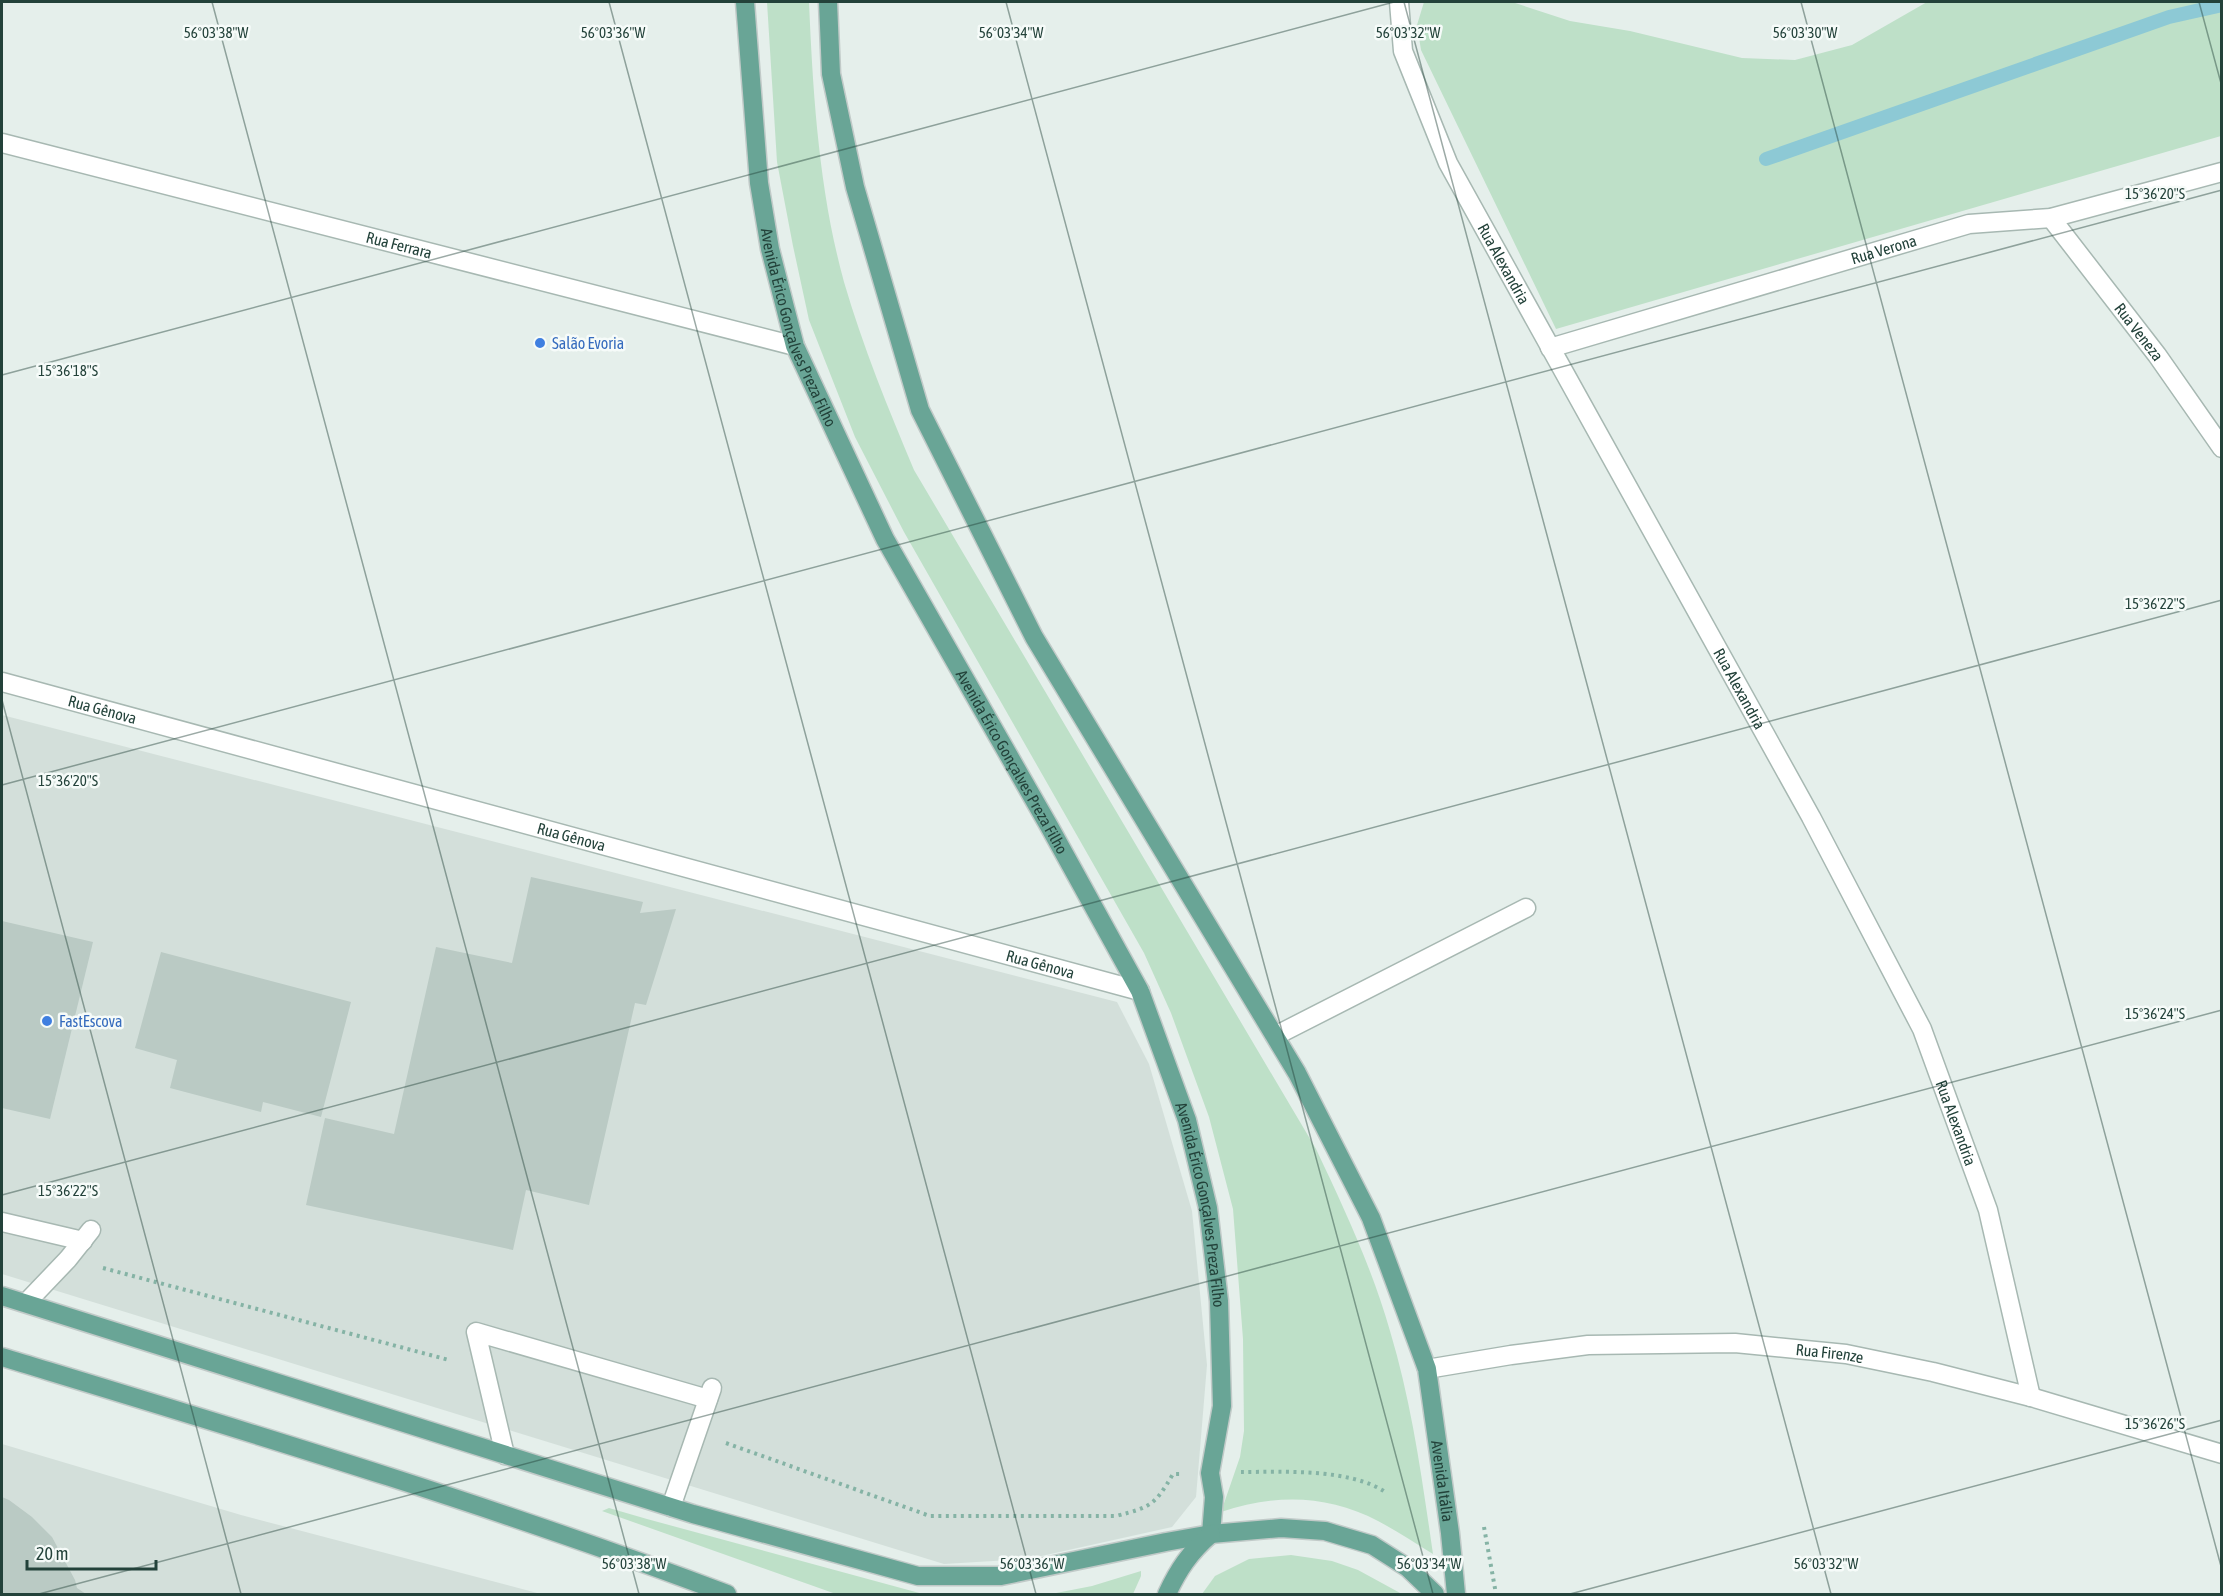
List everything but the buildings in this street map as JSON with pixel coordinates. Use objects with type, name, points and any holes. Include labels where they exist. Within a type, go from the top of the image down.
[{"type":"main road","name":"Avenida Érico Gonçalves Preza Filho","points":[[746,2],[759,183],[770,249],[795,346],[885,539],[1049,826],[1140,991],[1187,1120],[1208,1208],[1219,1301],[1222,1406],[1210,1473],[1214,1497],[1211,1534]]},
{"type":"main road","points":[[828,2],[831,74],[855,187],[920,410],[1034,637],[1297,1073],[1371,1218],[1427,1369]]},
{"type":"main road","points":[[2,1296],[671,1507],[918,1576],[1001,1575],[1211,1534],[1281,1528],[1325,1531],[1372,1545],[1408,1568],[1435,1594]]},
{"type":"main road","points":[[2,1357],[343,1461],[615,1552],[727,1594]]},
{"type":"main road","name":"Avenida Itália","points":[[1427,1369],[1450,1533],[1456,1594]]},
{"type":"main road","points":[[1167,1594],[1178,1571],[1194,1548],[1211,1534]]},
{"type":"street","name":"Rua Alexandria","points":[[1399,2],[1404,51],[1448,163],[1811,817],[1922,1029],[1988,1210],[2031,1397]]},
{"type":"street","name":"Rua Ferrara","points":[[2,143],[795,346]]},
{"type":"street","name":"Rua Verona","points":[[1550,348],[1969,224],[2051,218],[2222,172]]},
{"type":"street","name":"Rua Veneza","points":[[2051,218],[2157,355],[2222,448]]},
{"type":"street","name":"Rua Gênova","points":[[2,682],[1140,991]]},
{"type":"street","points":[[1275,1036],[1526,908]]},
{"type":"street","points":[[2,1222],[87,1235],[26,1303]]},
{"type":"street","points":[[505,1455],[476,1332],[710,1393],[671,1507]]},
{"type":"street","name":"Rua Firenze","points":[[1427,1369],[1588,1345],[1735,1343],[1846,1354],[1933,1372],[2031,1397],[2222,1454]]},
{"type":"path","points":[[1244,1472],[1344,1475],[1379,1487],[1387,1493]]},
{"type":"path","points":[[1484,1526],[1496,1594]]},
{"type":"shaded area","points":[[2,715],[1117,1002],[1149,1064],[1192,1211],[1207,1365],[1196,1497],[1172,1527],[1028,1559],[944,1564],[2,1274]]},
{"type":"shaded area","points":[[2,1444],[241,1515],[541,1594],[2,1594]]},
{"type":"green space","points":[[767,2],[809,2],[819,143],[835,248],[859,330],[914,470],[1316,1149],[1357,1238],[1375,1284],[1398,1358],[1416,1442],[1433,1554],[1359,1512],[1320,1502],[1281,1500],[1261,1502],[1221,1512],[1240,1457],[1244,1431],[1243,1339],[1233,1209],[1209,1117],[1171,1013],[1144,953],[904,532],[855,437],[809,320],[793,246],[777,162]]},
{"type":"green space","points":[[1424,2],[1512,2],[1570,21],[1630,31],[1742,58],[1795,60],[1852,45],[1927,2],[2221,2],[2221,136],[1556,329],[1421,50],[1417,25]]},
{"type":"green space","points":[[609,1508],[923,1594],[836,1594],[602,1511]]},
{"type":"green space","points":[[1291,1555],[1332,1561],[1358,1570],[1402,1594],[1202,1594],[1215,1576],[1249,1559]]},
{"type":"green space","points":[[1141,1571],[1133,1594],[1051,1594],[1092,1586]]},
{"type":"waterway","points":[[1766,159],[2169,17],[2222,5]]},
{"type":"place","name":"Salão Evoria","points":[[540,343]]},
{"type":"place","name":"FastEscova","points":[[47,1021]]}]
